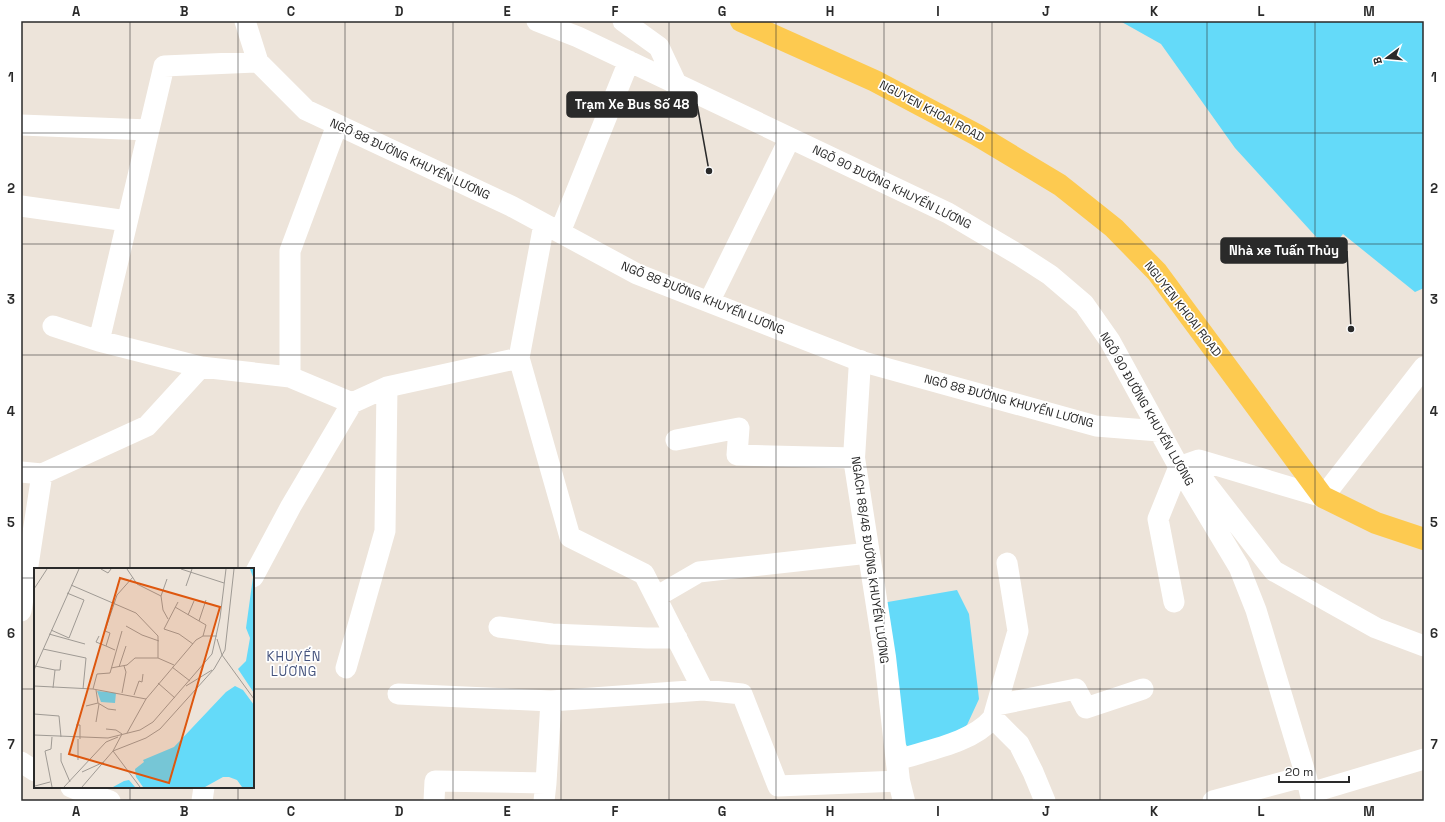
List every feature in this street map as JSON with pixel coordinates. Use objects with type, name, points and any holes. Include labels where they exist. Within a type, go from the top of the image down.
[{"type":"main road","name":"NGUYEN KHOAI ROAD","points":[[741,21],[875,81],[977,135],[1060,184],[1114,228],[1157,272],[1323,497],[1376,523],[1423,539]]},
{"type":"street","name":"NGÕ 88 ĐƯỜNG KHUYẾN LƯƠNG","points":[[244,21],[258,62],[306,110],[511,206],[637,274],[860,361],[1096,426],[1159,431]]},
{"type":"street","name":"NGÕ 90 ĐƯỜNG KHUYẾN LƯƠNG","points":[[536,21],[578,37],[948,213],[1050,275],[1084,304],[1110,341],[1179,467],[1239,567],[1256,610],[1309,790]]},
{"type":"street","points":[[623,21],[659,47],[676,84]]},
{"type":"street","points":[[629,61],[552,228],[519,358],[570,537],[644,574],[703,690]]},
{"type":"street","points":[[99,341],[164,66],[258,62]]},
{"type":"street","points":[[21,125],[148,130]]},
{"type":"street","points":[[290,377],[290,251],[337,125]]},
{"type":"street","points":[[709,302],[790,138]]},
{"type":"street","points":[[21,206],[127,221]]},
{"type":"street","points":[[53,326],[99,341],[201,367],[290,377],[352,403]]},
{"type":"street","points":[[254,575],[291,506],[352,403],[387,387],[519,358]]},
{"type":"street","name":"NGÁCH 88/46 ĐƯỜNG KHUYẾN LƯƠNG","points":[[860,361],[854,458],[885,657],[902,791]]},
{"type":"street","points":[[21,472],[42,474],[147,426],[201,367]]},
{"type":"street","points":[[1174,602],[1158,519],[1179,467],[1199,460],[1323,497],[1424,367]]},
{"type":"street","points":[[346,668],[385,532],[387,387]]},
{"type":"street","points":[[676,440],[739,428],[737,455],[854,458]]},
{"type":"street","points":[[1179,467],[1201,477],[1274,571],[1376,628],[1424,646]]},
{"type":"street","points":[[21,611],[42,474]]},
{"type":"street","points":[[656,597],[699,572],[869,553]]},
{"type":"street","points":[[897,760],[944,746],[967,737],[988,724],[995,711],[1018,631],[1007,563]]},
{"type":"street","points":[[499,627],[552,634],[677,638]]},
{"type":"street","points":[[995,711],[1076,688],[1086,708],[1143,688]]},
{"type":"street","points":[[398,694],[551,701],[703,690],[742,694],[778,786],[902,791]]},
{"type":"street","points":[[434,801],[435,781],[545,792],[551,701]]},
{"type":"street","points":[[995,711],[1019,744],[1045,801]]},
{"type":"street","points":[[1214,801],[1309,790],[1424,758]]},
{"type":"street","points":[[21,762],[34,770]]},
{"type":"street","points":[[74,788],[110,801]]},
{"type":"street","points":[[202,801],[204,788]]},
{"type":"water","points":[[1120,21],[1424,21],[1424,288],[1415,292],[1343,234],[1329,251],[1235,148],[1161,44]]},
{"type":"water","points":[[957,590],[969,614],[979,699],[967,725],[948,739],[908,747],[897,733],[882,603]]},
{"type":"place","name":"Trạm Xe Bus Số 48","points":[[709,171]]},
{"type":"place","name":"Nhà xe Tuấn Thủy","points":[[1351,329]]},
{"type":"district","name":"KHUYẾN LƯƠNG","points":[[294,664]]}]
